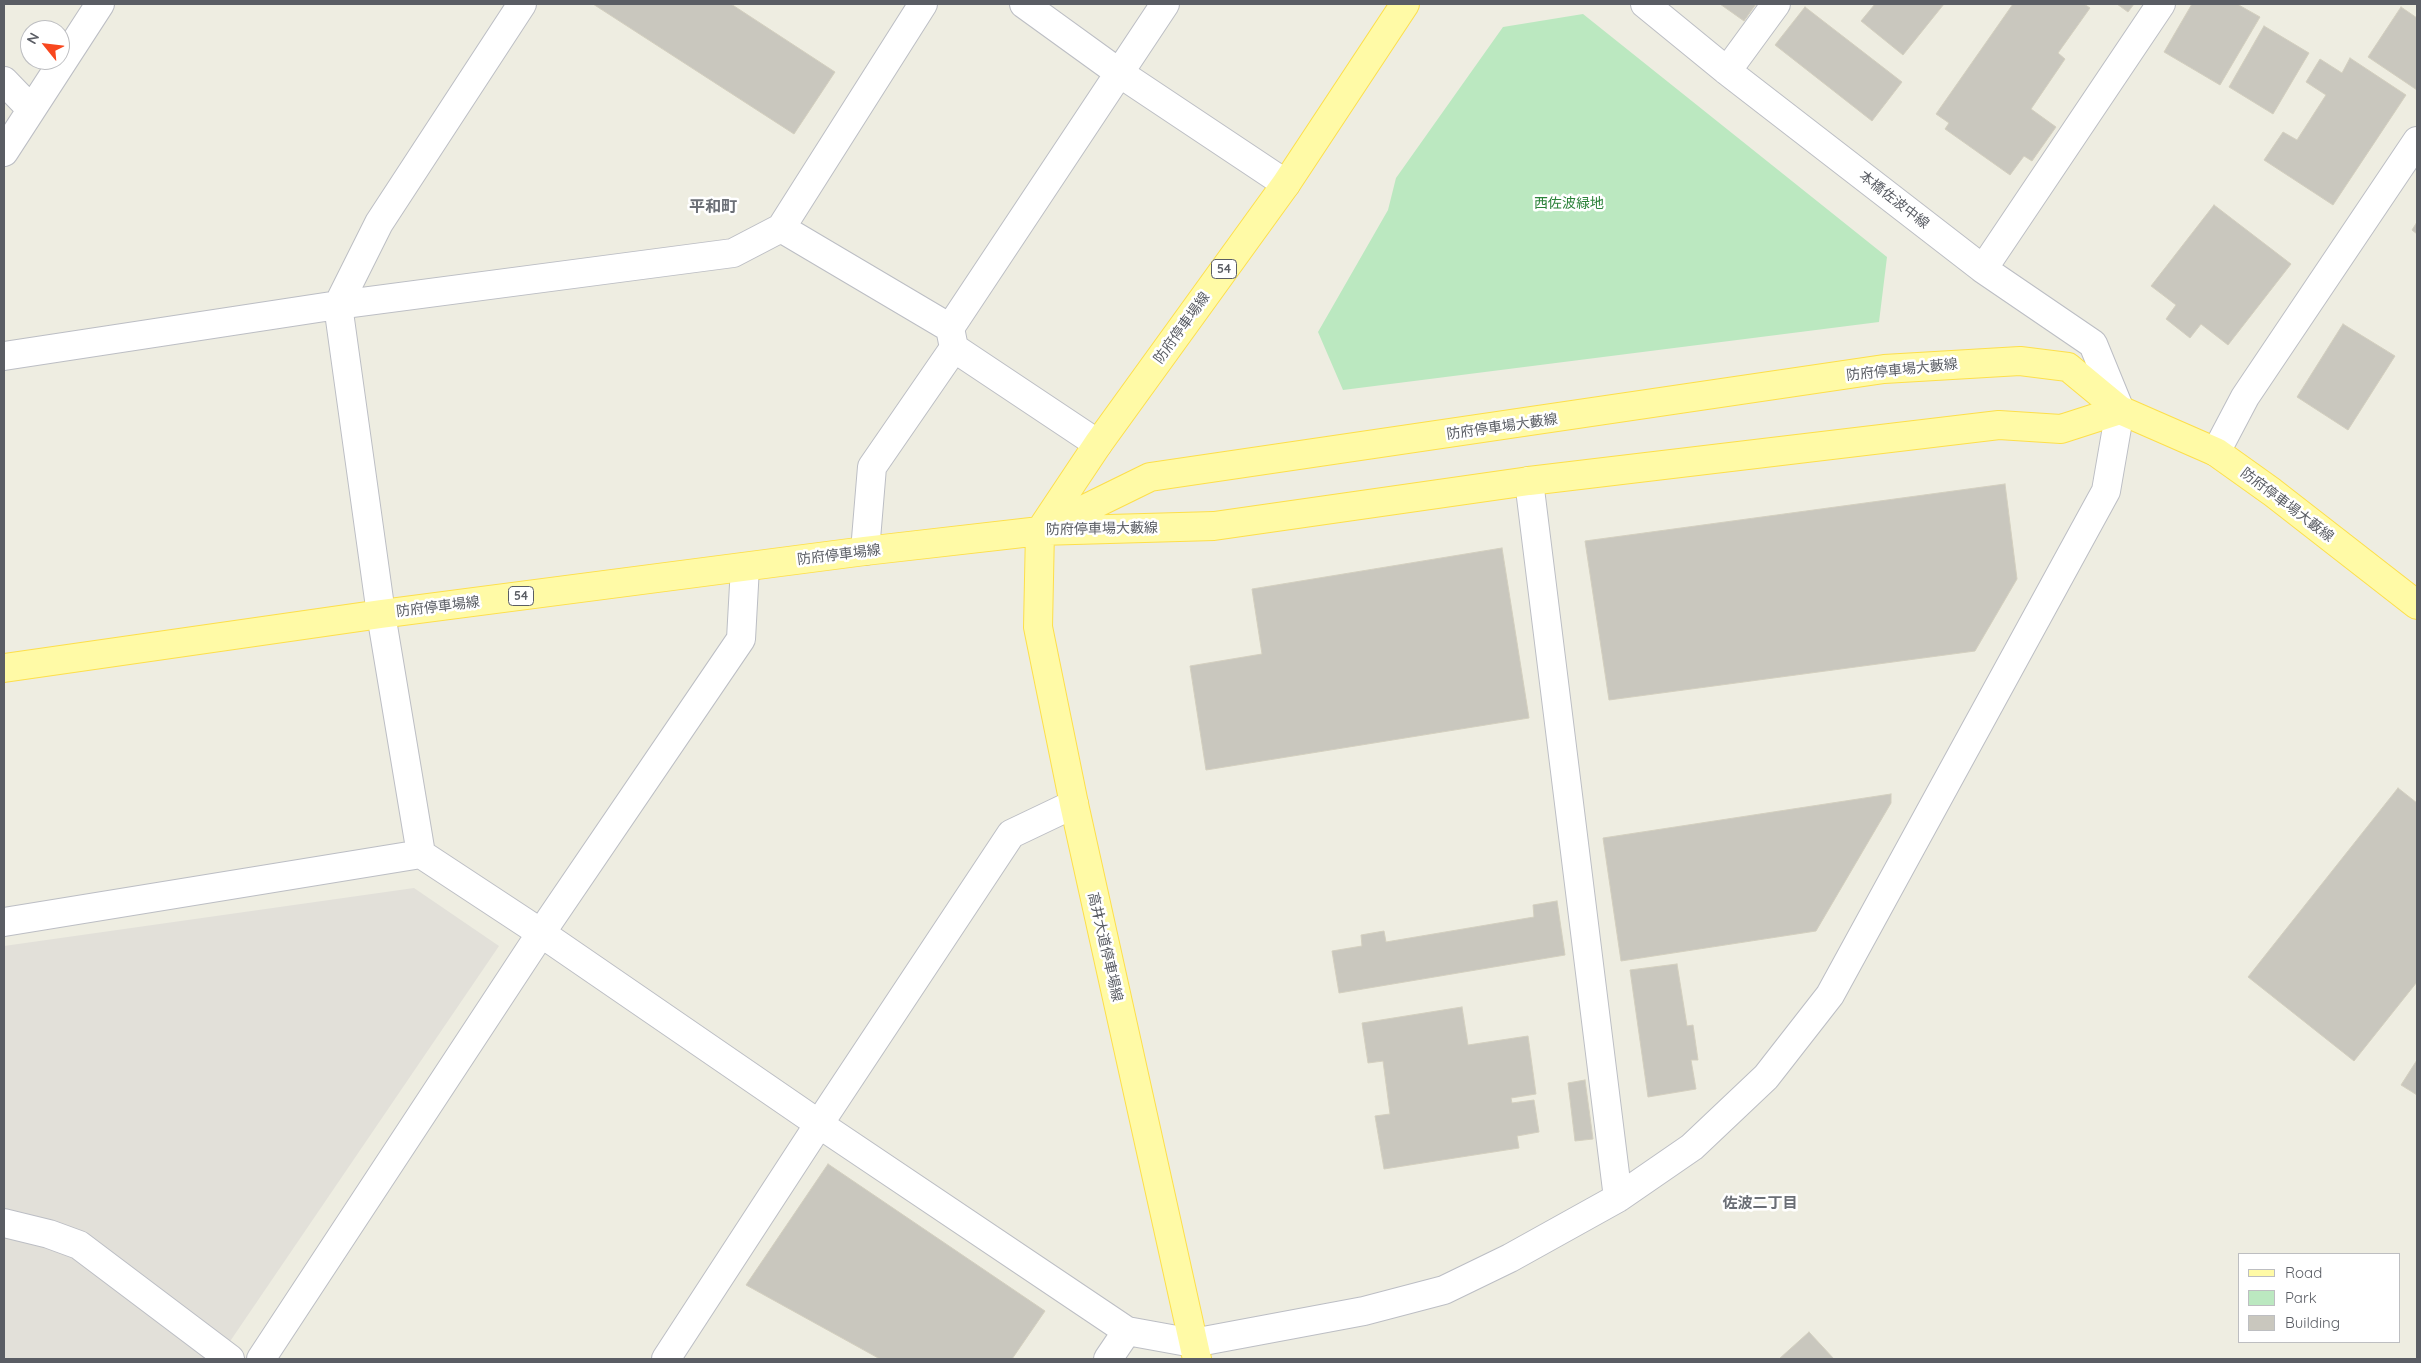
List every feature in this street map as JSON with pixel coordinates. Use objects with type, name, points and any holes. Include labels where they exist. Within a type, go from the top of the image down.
[{"type":"main road","name":"防府停車場線","points":[[4,668],[380,614],[865,551],[1040,531],[1098,444],[1286,184],[1405,4]]},
{"type":"main road","name":"防府停車場大藪線","points":[[1040,531],[1150,478],[1884,369],[2020,361],[2068,367],[2120,410],[2216,452],[2272,492],[2417,605]]},
{"type":"main road","name":"防府停車場大藪線","points":[[1040,531],[1214,526],[1529,482],[1999,425],[2061,429],[2120,410]]},
{"type":"main road","name":"高井大道停車場線","points":[[1040,531],[1038,627],[1074,804],[1195,1351]]},
{"type":"street","points":[[4,152],[100,4]]},
{"type":"street","points":[[421,854],[380,614],[338,305],[378,223],[522,4]]},
{"type":"street","points":[[4,356],[338,305],[732,253],[781,228],[923,4]]},
{"type":"street","points":[[1024,4],[1118,72],[1286,184]]},
{"type":"street","points":[[865,551],[872,467],[1118,72],[1164,4]]},
{"type":"street","name":"本橋佐波中線","points":[[1645,4],[1728,71],[1983,269],[2093,344],[2120,410]]},
{"type":"street","points":[[1728,71],[1776,4]]},
{"type":"street","points":[[1983,269],[2161,4]]},
{"type":"street","points":[[4,80],[31,109]]},
{"type":"street","points":[[2216,452],[2245,397],[2417,141]]},
{"type":"street","points":[[781,228],[952,338],[1098,444]]},
{"type":"street","points":[[4,922],[421,854],[541,932],[819,1124],[1127,1331],[1195,1351],[1364,1311],[1444,1290],[1510,1258],[1618,1198],[1692,1147],[1766,1077],[1830,995],[2106,491],[2120,410]]},
{"type":"street","points":[[1529,482],[1618,1198]]},
{"type":"street","points":[[261,1359],[541,932],[742,638],[745,567]]},
{"type":"street","points":[[666,1359],[1011,834],[1074,804]]},
{"type":"street","points":[[4,1223],[48,1234],[79,1245],[230,1359]]},
{"type":"street","points":[[1108,1359],[1127,1331]]},
{"type":"shaded area","points":[[414,888],[499,946],[218,1359],[4,1359],[4,946]]},
{"type":"green space","name":"西佐波緑地","points":[[1583,14],[1887,257],[1879,322],[1343,390],[1318,332],[1388,210],[1396,178],[1503,27]]},
{"type":"building","points":[[593,4],[731,4],[835,72],[794,134]]},
{"type":"building","points":[[1720,4],[1756,4],[1744,21]]},
{"type":"building","points":[[1875,4],[1944,4],[1903,55],[1861,21]]},
{"type":"building","points":[[2013,4],[2084,4],[2090,8],[2058,53],[2065,59],[2031,109],[2056,127],[2032,161],[2024,156],[2010,175],[1945,129],[1949,123],[1936,114]]},
{"type":"building","points":[[2117,4],[2134,4],[2128,12]]},
{"type":"building","points":[[2192,4],[2237,4],[2260,17],[2220,85],[2164,52]]},
{"type":"building","points":[[1805,7],[1902,82],[1872,121],[1775,45]]},
{"type":"building","points":[[2401,7],[2417,18],[2417,90],[2368,57]]},
{"type":"building","points":[[2264,26],[2309,53],[2273,114],[2229,87]]},
{"type":"building","points":[[2350,58],[2406,95],[2333,205],[2264,160],[2283,132],[2297,140],[2326,95],[2306,82],[2320,59],[2342,73]]},
{"type":"building","points":[[2214,205],[2291,264],[2228,345],[2201,324],[2190,338],[2166,319],[2176,305],[2151,286]]},
{"type":"building","points":[[2417,222],[2417,234],[2412,230]]},
{"type":"building","points":[[2343,324],[2395,356],[2348,430],[2297,397]]},
{"type":"building","points":[[2005,484],[2017,579],[1975,651],[1609,700],[1585,541]]},
{"type":"building","points":[[1502,548],[1529,718],[1206,770],[1190,666],[1262,654],[1252,589]]},
{"type":"building","points":[[2398,788],[2417,803],[2417,982],[2354,1061],[2248,977]]},
{"type":"building","points":[[1891,794],[1891,803],[1816,931],[1621,961],[1603,838]]},
{"type":"building","points":[[1557,901],[1565,955],[1339,993],[1332,951],[1362,946],[1361,935],[1384,931],[1386,942],[1534,917],[1533,905]]},
{"type":"building","points":[[1677,964],[1687,1026],[1693,1025],[1698,1060],[1691,1060],[1696,1089],[1648,1097],[1630,970]]},
{"type":"building","points":[[1462,1007],[1468,1045],[1528,1036],[1536,1094],[1511,1098],[1512,1103],[1534,1100],[1539,1132],[1517,1136],[1519,1148],[1384,1169],[1375,1116],[1390,1114],[1383,1061],[1368,1063],[1362,1023]]},
{"type":"building","points":[[2417,1060],[2417,1095],[2401,1085]]},
{"type":"building","points":[[1585,1080],[1593,1139],[1575,1141],[1568,1083]]},
{"type":"building","points":[[828,1164],[1045,1311],[1012,1359],[880,1359],[746,1285]]},
{"type":"building","points":[[1809,1332],[1834,1359],[1779,1359]]},
{"type":"district","name":"平和町","points":[[713,207]]},
{"type":"district","name":"佐波二丁目","points":[[1760,1203]]}]
